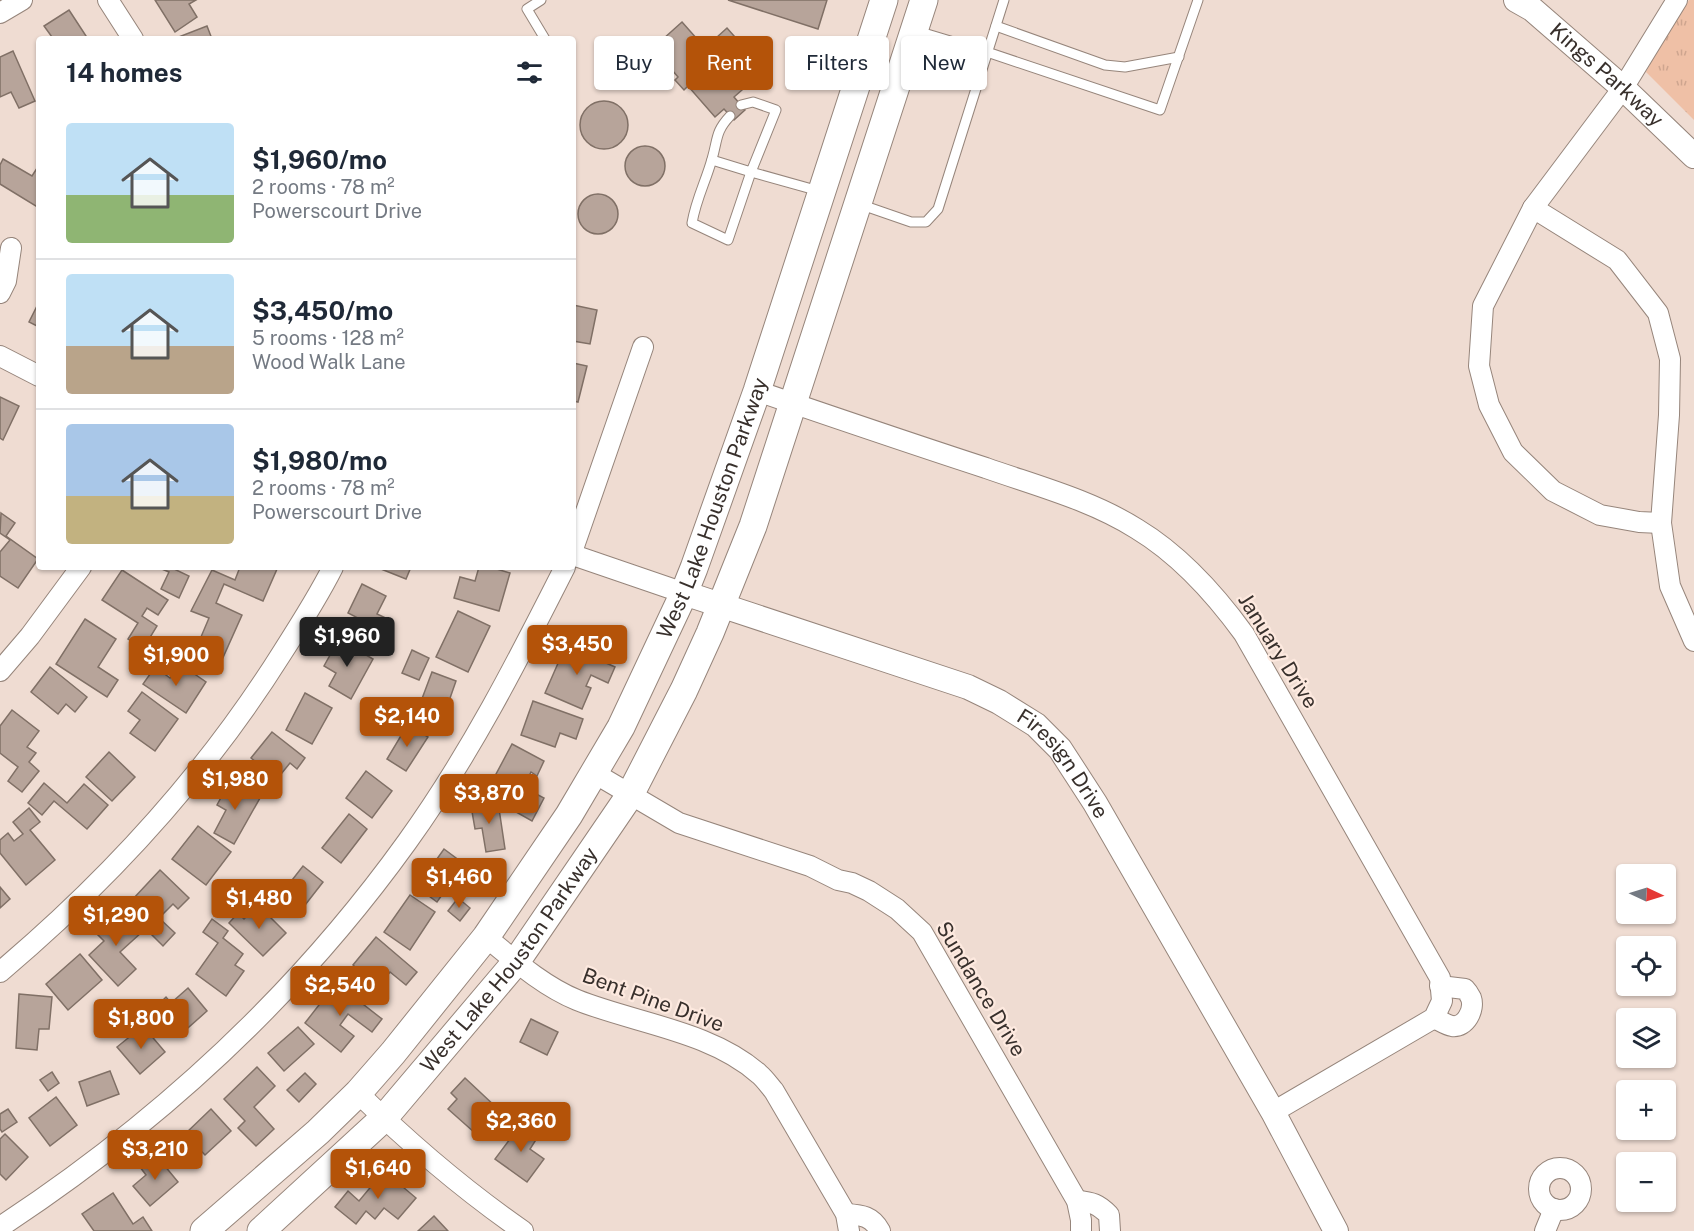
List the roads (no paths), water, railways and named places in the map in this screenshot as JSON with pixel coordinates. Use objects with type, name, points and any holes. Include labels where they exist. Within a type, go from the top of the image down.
[{"type":"main road","name":"West Lake Houston Parkway","points":[[204,1231],[318,1132],[393,1053],[486,937],[569,815],[621,727],[684,593],[757,391],[884,0]]},
{"type":"main road","name":"West Lake Houston Parkway","points":[[261,1231],[384,1118],[516,962],[630,795],[684,690],[722,606],[753,526],[924,0]]},
{"type":"main road","points":[[821,192],[857,203]]},
{"type":"street","points":[[0,13],[22,0]]},
{"type":"street","points":[[108,0],[131,36]]},
{"type":"street","name":"Kings Parkway","points":[[1516,0],[1532,9],[1623,88],[1694,156]]},
{"type":"street","points":[[1661,523],[1639,522],[1600,515],[1553,491],[1514,452],[1489,405],[1479,366],[1483,306],[1533,208],[1623,88],[1677,0]]},
{"type":"street","points":[[1533,208],[1617,260],[1659,313],[1670,359],[1669,415],[1661,523],[1670,586],[1694,641]]},
{"type":"street","points":[[0,292],[6,281],[11,248]]},
{"type":"street","points":[[576,540],[643,347]]},
{"type":"street","points":[[0,356],[36,374]]},
{"type":"street","name":"January Drive","points":[[757,391],[1084,502],[1138,529],[1171,555],[1222,604],[1244,634],[1440,978],[1440,986]]},
{"type":"street","name":"Firesign Drive","points":[[576,556],[968,687],[999,702],[1036,725],[1060,749],[1095,803],[1273,1112],[1336,1231]]},
{"type":"street","points":[[0,672],[79,570]]},
{"type":"street","points":[[0,972],[76,905],[127,854],[182,791],[258,692],[331,570]]},
{"type":"street","points":[[0,1227],[53,1192],[134,1130],[203,1072],[279,995],[345,921],[406,843],[449,779],[488,716],[563,570]]},
{"type":"street","name":"Sundance Drive","points":[[594,773],[679,823],[810,866],[838,880],[852,883],[869,891],[897,909],[922,932],[1077,1201],[1082,1220],[1081,1231]]},
{"type":"street","name":"Bent Pine Drive","points":[[486,937],[547,984],[576,999],[708,1043],[738,1059],[759,1074],[774,1091],[847,1223],[863,1215],[876,1224],[880,1231]]},
{"type":"street","points":[[1273,1112],[1434,1018],[1442,1001],[1440,986],[1465,989],[1471,997],[1472,1006],[1468,1018],[1461,1024],[1453,1026],[1434,1018]]},
{"type":"street","points":[[357,1093],[477,1199],[523,1231]]},
{"type":"street","points":[[1077,1201],[1094,1202],[1100,1205],[1109,1215],[1110,1231]]},
{"type":"street","points":[[1545,1231],[1554,1209]]},
{"type":"lane","points":[[522,0],[543,36]]},
{"type":"lane","points":[[528,9],[541,0]]},
{"type":"lane","points":[[1004,0],[987,52],[1160,110],[1198,0]]},
{"type":"lane","points":[[996,26],[1105,66],[1125,67],[1179,57]]},
{"type":"lane","points":[[914,30],[934,36]]},
{"type":"lane","points":[[857,203],[911,222],[926,222],[938,209],[975,90]]},
{"type":"lane","points":[[730,116],[719,128],[712,160],[695,203],[692,223],[728,240],[751,172],[776,110],[753,102],[741,105]]},
{"type":"lane","points":[[712,160],[821,192]]}]
